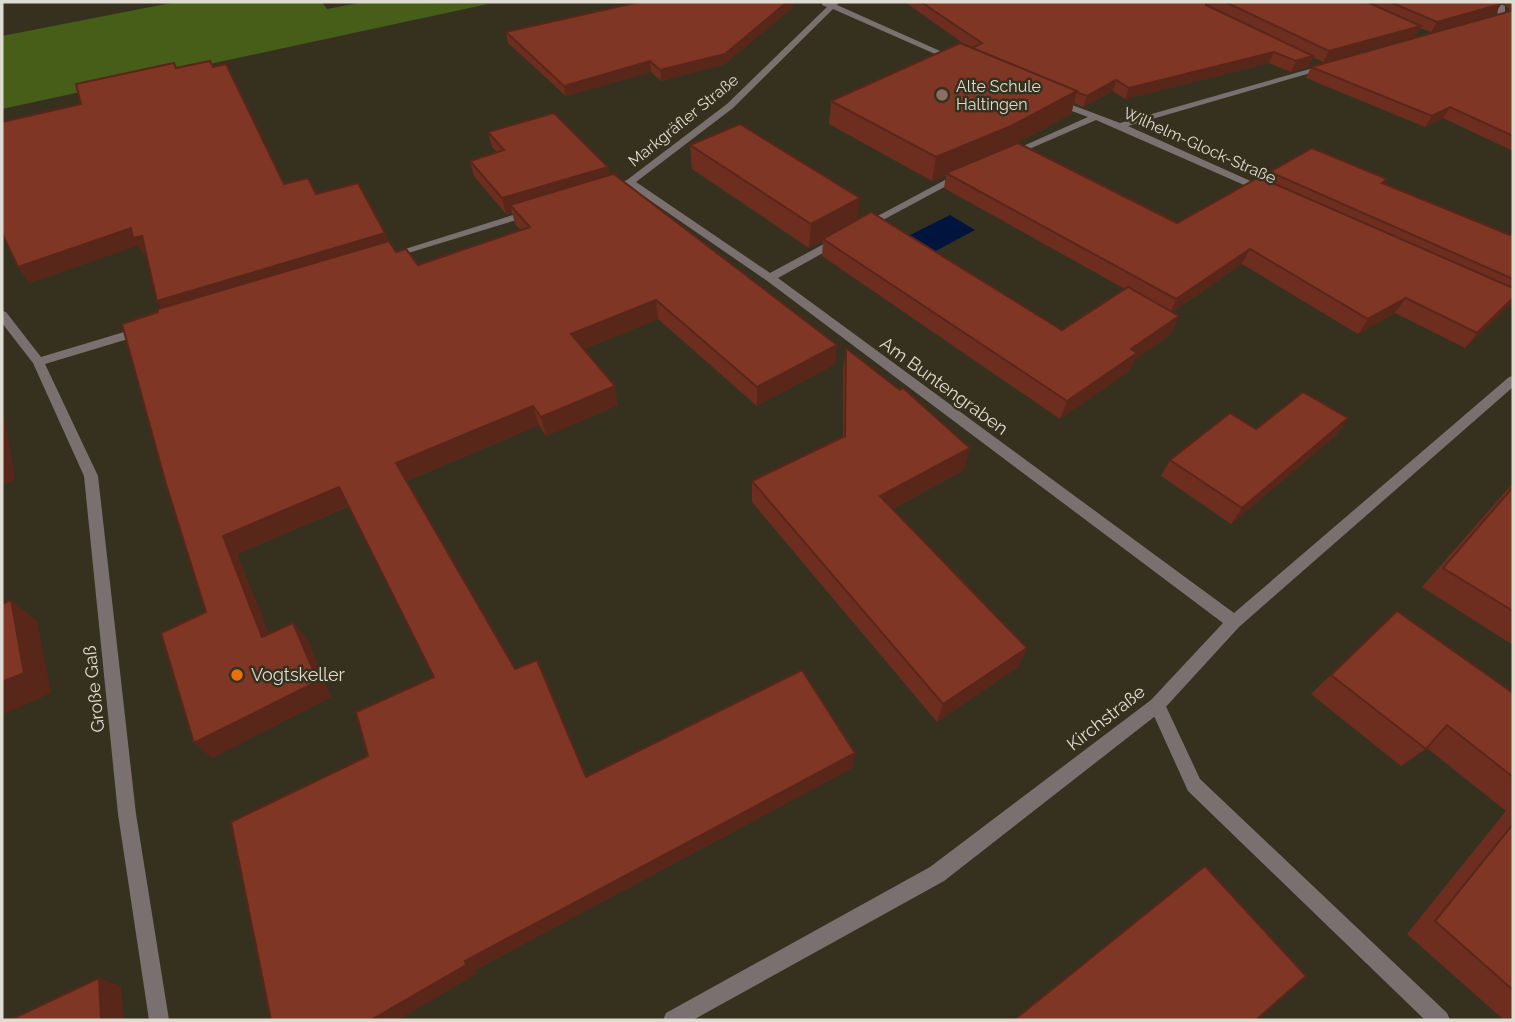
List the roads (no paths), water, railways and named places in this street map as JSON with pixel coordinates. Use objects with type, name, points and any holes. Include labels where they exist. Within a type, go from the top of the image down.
[{"type":"street","points":[[1477,24],[1501,17],[1502,8],[1494,2]]},
{"type":"street","points":[[831,4],[969,65]]},
{"type":"street","name":"Markgräfler Straße","points":[[604,190],[630,182],[730,106],[831,4]]},
{"type":"street","points":[[1311,62],[1322,68]]},
{"type":"street","points":[[1120,125],[1334,65]]},
{"type":"street","name":"Wilhelm-Glock-Straße","points":[[1044,97],[1094,118],[1120,125],[1272,194]]},
{"type":"street","points":[[998,159],[1094,118]]},
{"type":"street","points":[[854,231],[938,184],[974,169]]},
{"type":"street","name":"Am Buntengraben","points":[[630,182],[770,278],[1234,622]]},
{"type":"street","points":[[380,258],[538,210]]},
{"type":"street","points":[[770,278],[842,238]]},
{"type":"street","name":"Große Gaß","points":[[2,315],[38,362],[91,476],[127,814],[159,1020]]},
{"type":"street","points":[[38,362],[156,326]]},
{"type":"street","name":"Kirchstraße","points":[[673,1020],[937,874],[1157,705],[1234,622],[1513,380]]},
{"type":"street","points":[[1157,705],[1194,785],[1440,1020]]},
{"type":"water","points":[[950,215],[975,230],[928,255],[902,239]]},
{"type":"place","name":"Alte Schule Haltingen","points":[[942,95]]},
{"type":"place","name":"Vogtskeller","points":[[237,675]]}]
